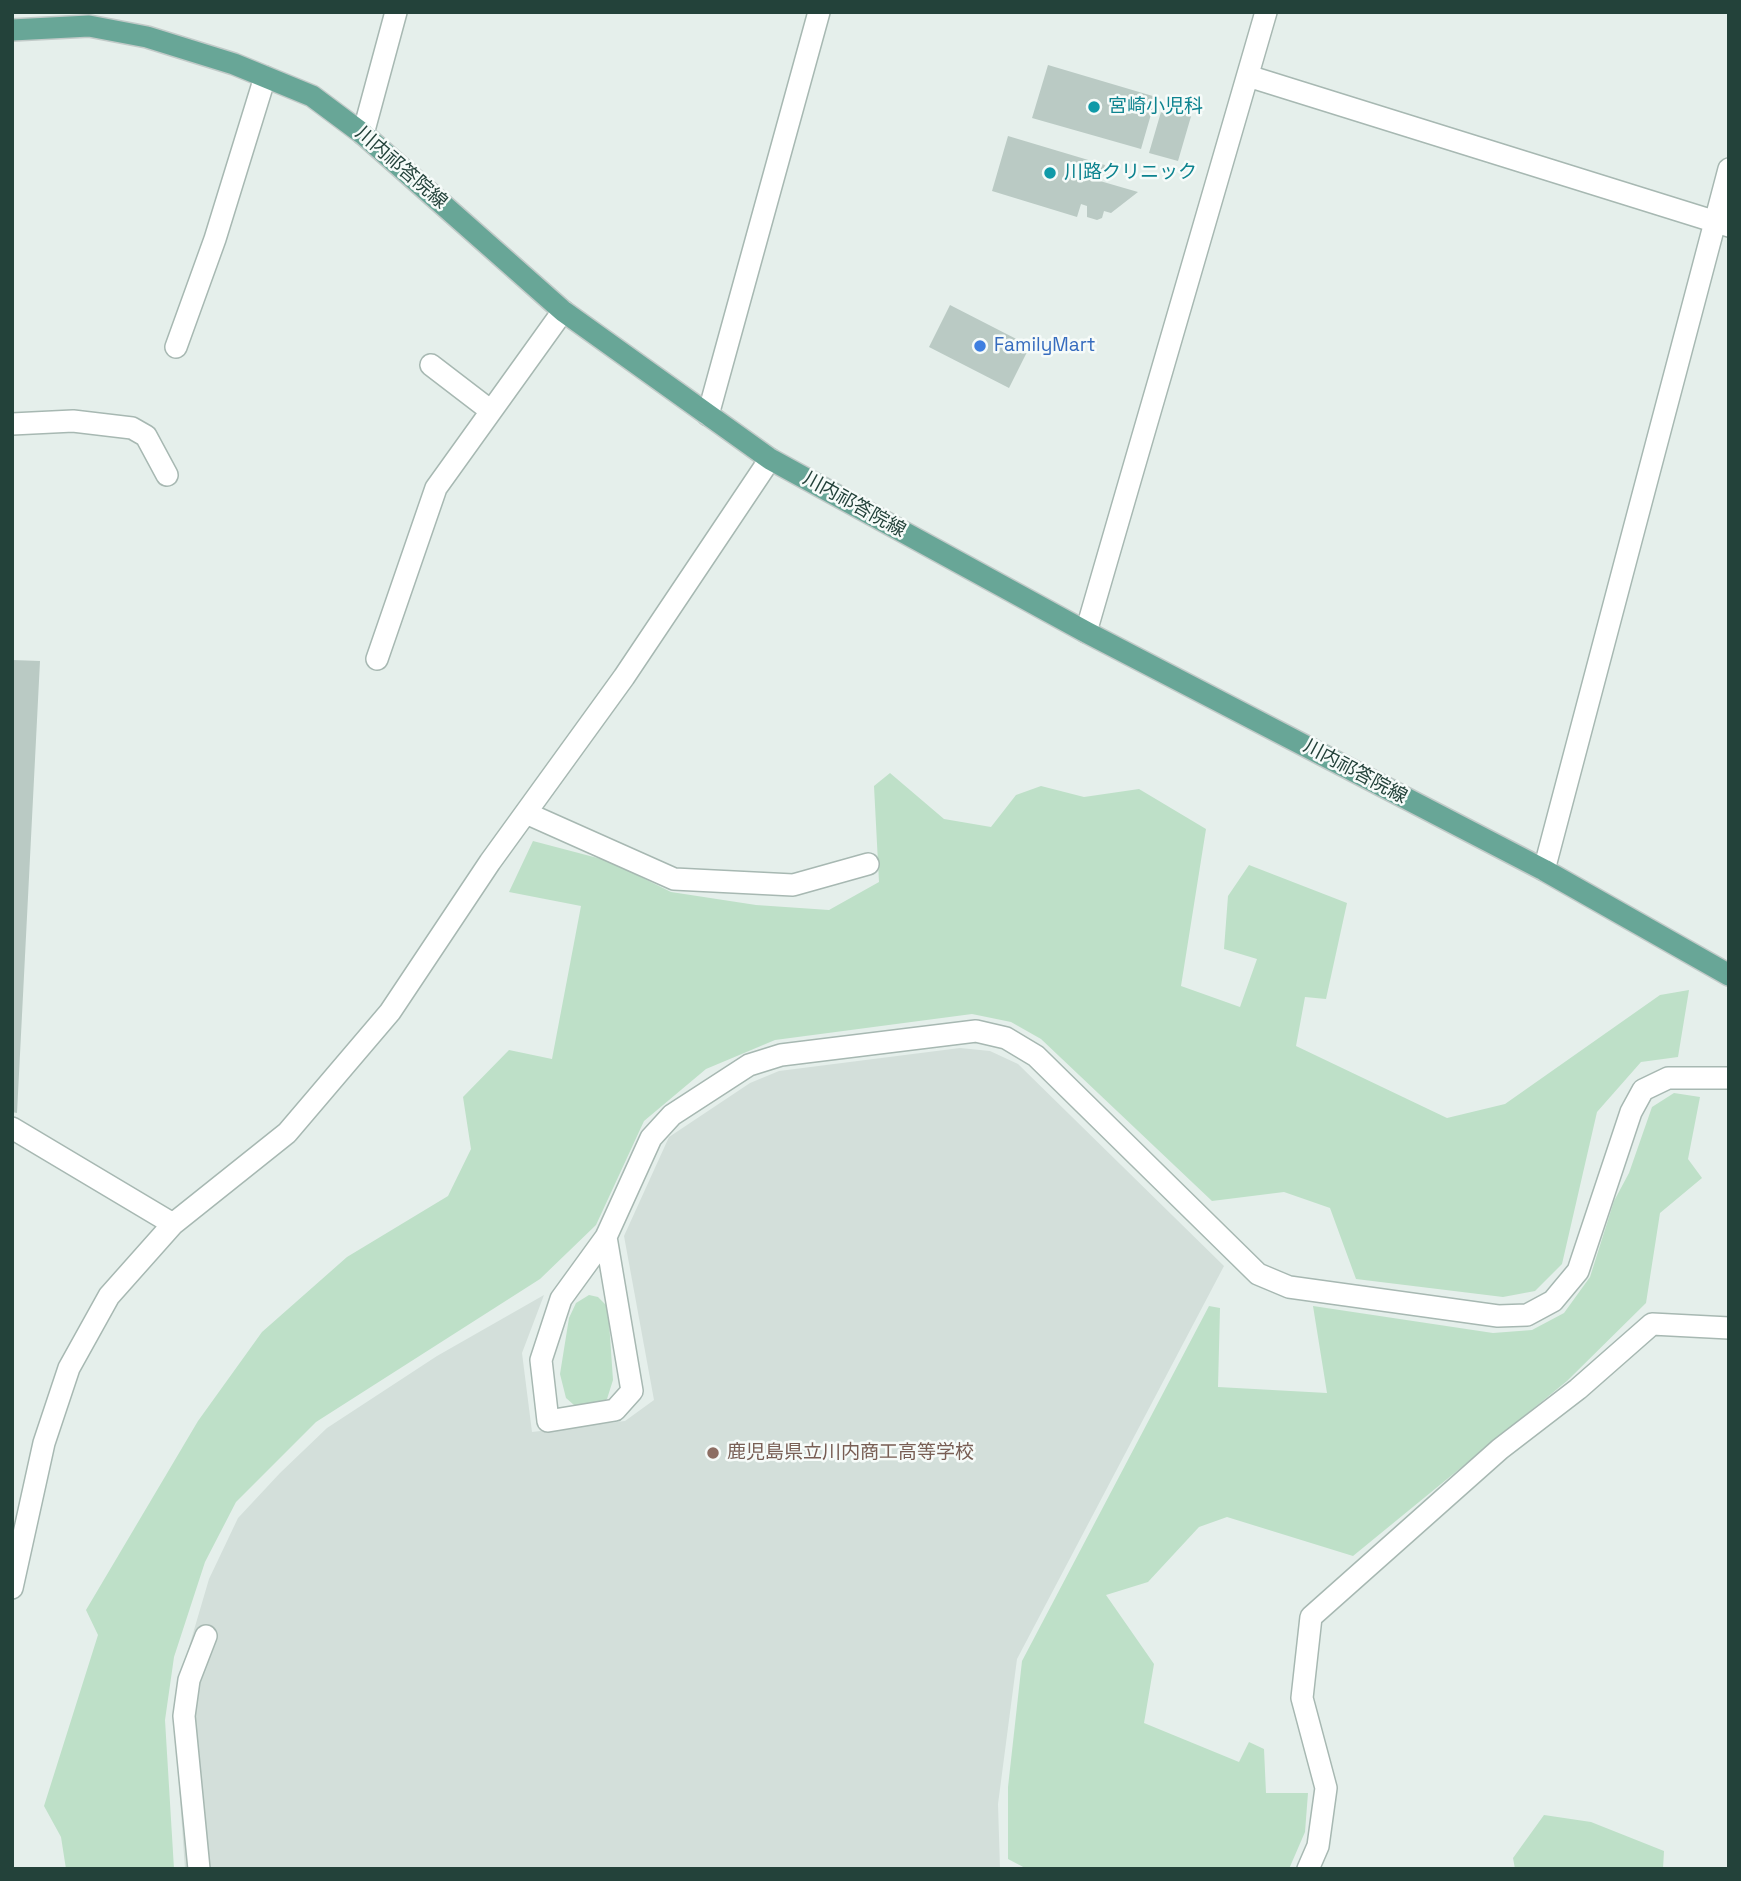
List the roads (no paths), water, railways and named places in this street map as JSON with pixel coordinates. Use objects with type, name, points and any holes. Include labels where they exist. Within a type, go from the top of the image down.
[{"type":"main road","name":"川内祁答院線","points":[[12,30],[101,28],[147,37],[234,64],[312,96],[363,134],[563,311],[770,459],[1086,632],[1544,870],[1729,975]]},
{"type":"street","points":[[363,134],[396,12]]},
{"type":"street","points":[[708,415],[819,12]]},
{"type":"street","points":[[1086,632],[1266,12]]},
{"type":"street","points":[[1248,76],[1722,224]]},
{"type":"street","points":[[176,347],[265,77]]},
{"type":"street","points":[[1544,870],[1722,224],[1729,169]]},
{"type":"street","points":[[377,659],[436,488],[563,311]]},
{"type":"street","points":[[431,365],[491,411]]},
{"type":"street","points":[[12,424],[74,421],[132,428],[146,436],[167,475]]},
{"type":"street","points":[[12,1588],[22,1503],[69,1368],[108,1296],[173,1224],[287,1133],[390,1012],[526,813],[624,677],[770,459]]},
{"type":"street","points":[[526,813],[674,879],[793,886],[868,864]]},
{"type":"street","points":[[606,1237],[632,1391],[615,1410],[548,1421],[541,1360],[561,1299],[606,1237],[651,1138],[672,1115],[749,1065],[781,1055],[976,1031],[1006,1038],[1035,1056],[1258,1274],[1289,1287],[1498,1316],[1527,1315],[1553,1301],[1578,1271],[1631,1112],[1643,1090],[1668,1078],[1729,1078]]},
{"type":"street","points":[[12,1128],[173,1224]]},
{"type":"street","points":[[1307,1869],[1318,1846],[1326,1788],[1302,1699],[1311,1617],[1500,1449],[1578,1389],[1652,1324],[1729,1328]]},
{"type":"street","points":[[200,1869],[184,1716],[189,1680],[206,1636]]},
{"type":"place","name":"宮崎小児科","points":[[1094,107]]},
{"type":"place","name":"川路クリニック","points":[[1050,173]]},
{"type":"place","name":"FamilyMart","points":[[980,346]]},
{"type":"place","name":"鹿児島県立川内商工高等学校","points":[[713,1453]]}]
